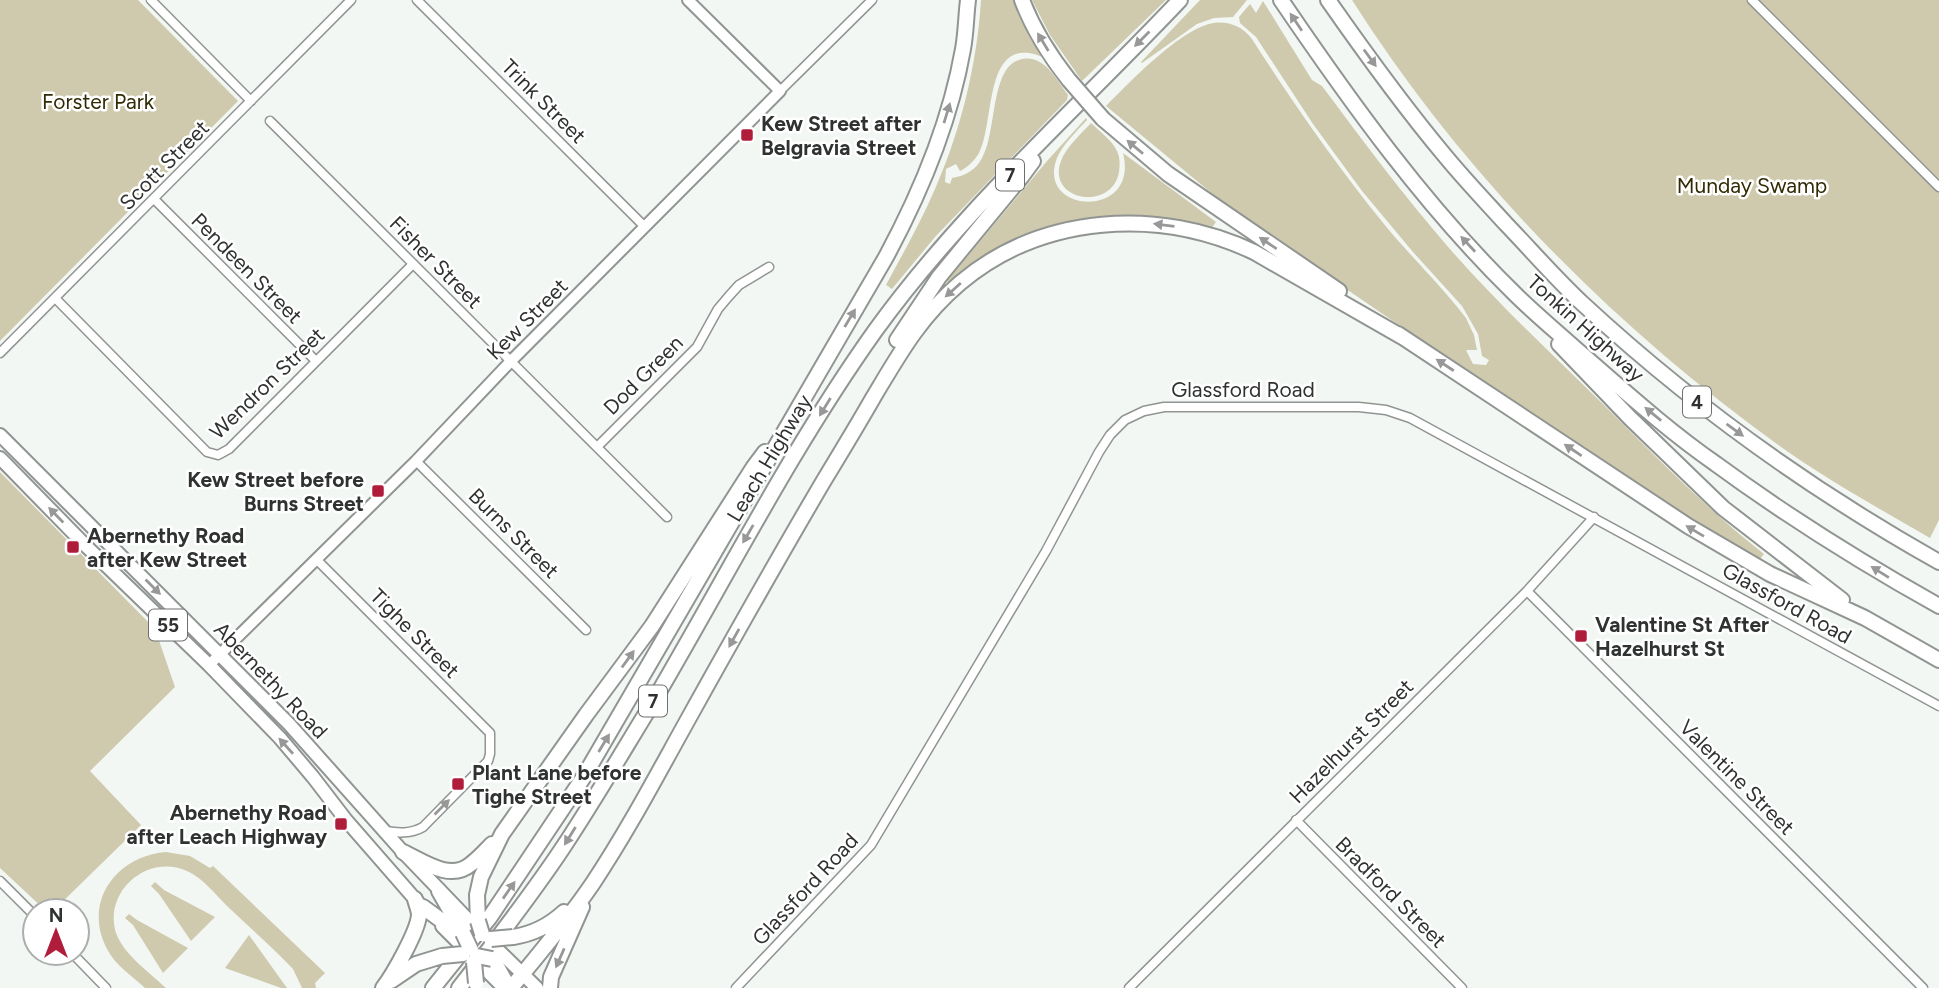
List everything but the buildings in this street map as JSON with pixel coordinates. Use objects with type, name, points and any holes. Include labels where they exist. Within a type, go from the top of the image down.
[{"type":"highway","name":"Leach Highway","points":[[433,988],[490,917],[583,778],[886,257],[935,154],[963,47],[968,0]]},
{"type":"highway","points":[[1022,0],[1056,63],[1103,119],[1168,174],[1323,279],[1404,338]]},
{"type":"highway","name":"Leach Highway","points":[[459,988],[513,919],[562,848],[652,702],[782,475],[869,340],[964,222],[1180,0]]},
{"type":"highway","name":"Tonkin Highway","points":[[1281,0],[1378,138],[1445,219],[1514,293],[1620,387],[1714,463],[1799,522],[1939,606]]},
{"type":"highway","name":"Tonkin Highway","points":[[1329,1],[1445,156],[1548,270],[1582,303],[1707,411],[1812,485],[1939,562]]},
{"type":"highway","points":[[827,475],[867,392],[920,303],[1022,176],[1055,128]]},
{"type":"highway","points":[[508,988],[527,979],[593,884],[767,578],[912,333],[962,282],[1014,249],[1058,232],[1096,226],[1158,224],[1208,234],[1254,252],[1404,338],[1698,533],[1770,574],[1865,618],[1939,660]]},
{"type":"highway","points":[[1514,293],[1621,410],[1723,508],[1865,618]]},
{"type":"highway","name":"7","points":[[475,986],[471,932],[477,895],[481,877],[502,834],[652,626],[752,468],[792,418]]},
{"type":"highway","name":"7","points":[[402,852],[450,872],[470,866],[502,834]]},
{"type":"highway","points":[[419,903],[438,919],[471,932],[513,937],[533,933],[547,925],[593,884]]},
{"type":"highway","points":[[550,988],[551,977],[593,884]]},
{"type":"highway","name":"7","points":[[439,891],[494,959],[508,988]]},
{"type":"highway","points":[[385,986],[417,925],[419,903]]},
{"type":"highway","points":[[385,986],[416,964],[442,956],[494,959],[527,979]]},
{"type":"main road","name":"Abernethy Road","points":[[0,435],[289,724],[439,891]]},
{"type":"main road","name":"Abernethy Road","points":[[0,458],[209,665],[297,757],[346,820],[419,903]]},
{"type":"street","points":[[151,0],[251,101]]},
{"type":"street","name":"Scott Street","points":[[0,353],[351,0]]},
{"type":"street","name":"Trink Street","points":[[417,0],[645,227]]},
{"type":"street","points":[[688,0],[780,92]]},
{"type":"street","name":"Kew Street","points":[[209,665],[416,461],[511,361],[872,0]]},
{"type":"street","points":[[1752,0],[1939,187]]},
{"type":"street","name":"Fisher Street","points":[[270,121],[667,517]]},
{"type":"street","name":"Pendeen Street","points":[[154,199],[316,361]]},
{"type":"street","name":"Wendron Street","points":[[55,298],[207,452],[218,455],[229,449],[413,264]]},
{"type":"street","name":"Dod Green","points":[[597,447],[697,347],[718,309],[729,296],[740,285],[769,267]]},
{"type":"street","name":"Glassford Road","points":[[736,988],[871,845],[1046,551],[1098,452],[1125,420],[1144,411],[1164,407],[1359,407],[1386,410],[1410,418],[1939,706]]},
{"type":"street","name":"Burns Street","points":[[416,461],[586,631]]},
{"type":"street","name":"Hazelhurst Street","points":[[1129,988],[1527,591],[1594,517]]},
{"type":"street","name":"Tighe Street","points":[[316,559],[490,733],[488,761],[423,827],[411,832],[383,830]]},
{"type":"street","name":"Valentine Street","points":[[1527,591],[1923,988]]},
{"type":"street","name":"Bradford Street","points":[[1296,820],[1462,988]]},
{"type":"street","points":[[0,881],[21,902]]},
{"type":"street","points":[[86,967],[107,988]]},
{"type":"green space","name":"Forster Park","points":[[0,0],[138,0],[238,101],[0,341]]},
{"type":"green space","points":[[981,0],[1017,0],[1047,59],[1026,53],[1011,56],[1001,67],[979,153],[971,164],[960,171],[956,164],[946,169],[945,182],[950,184],[952,178],[970,172],[982,158],[987,147],[999,88],[1010,66],[1019,60],[1028,59],[1042,63],[1068,95],[1067,100],[935,237],[892,289],[886,285],[930,201],[953,144],[972,72]]},
{"type":"green space","points":[[1032,0],[1166,0],[1082,81],[1050,35]]},
{"type":"green space","points":[[1200,0],[1247,0],[1233,17],[1214,18],[1197,24],[1142,63],[1141,62]]},
{"type":"green space","name":"Munday Swamp","points":[[1352,0],[1939,0],[1939,520],[1930,538],[1781,447],[1659,351],[1601,299],[1493,187],[1443,127]]},
{"type":"green space","points":[[1263,1],[1312,80],[1322,86],[1449,248],[1507,310],[1665,466],[1764,554],[1760,559],[1674,510],[1602,464],[1317,269],[1220,200],[1106,106],[1157,57],[1187,34],[1214,23],[1240,28],[1252,39],[1315,133],[1366,202],[1466,318],[1477,350],[1466,350],[1473,364],[1486,365],[1489,360],[1482,356],[1478,334],[1462,306],[1362,191],[1313,124],[1256,37],[1240,23],[1239,17],[1250,4],[1256,13]]},
{"type":"green space","points":[[1086,118],[1057,158],[1054,177],[1060,190],[1073,199],[1088,202],[1104,199],[1117,190],[1124,175],[1123,153],[1216,222],[1211,229],[1094,221],[951,284],[947,281],[1047,161]]},
{"type":"green space","points":[[1091,123],[1109,139],[1119,158],[1119,172],[1114,185],[1105,193],[1094,197],[1071,193],[1063,185],[1059,175],[1066,151]]},
{"type":"green space","points":[[0,472],[155,629],[175,687],[90,771],[141,825],[67,897],[31,897],[0,868]]},
{"type":"green space","points":[[166,852],[190,856],[210,868],[213,866],[325,973],[315,983],[316,988],[302,988],[293,969],[208,887],[193,874],[172,867],[158,867],[132,880],[122,890],[116,903],[114,918],[116,933],[125,949],[166,988],[145,988],[124,970],[110,955],[100,931],[102,898],[119,872],[148,855]]},
{"type":"green space","points":[[155,882],[164,890],[215,917],[191,941],[151,886]]},
{"type":"green space","points":[[129,914],[188,948],[163,973],[133,925],[125,918]]},
{"type":"green space","points":[[249,935],[287,988],[225,968]]},
{"type":"place","name":"Kew Street after Belgravia Street","points":[[747,135]]},
{"type":"place","name":"Kew Street before Burns Street","points":[[378,491]]},
{"type":"place","name":"Abernethy Road after Kew Street","points":[[73,547]]},
{"type":"place","name":"Valentine St After Hazelhurst St","points":[[1581,636]]},
{"type":"place","name":"Plant Lane before Tighe Street","points":[[458,784]]},
{"type":"place","name":"Abernethy Road after Leach Highway","points":[[341,824]]}]
